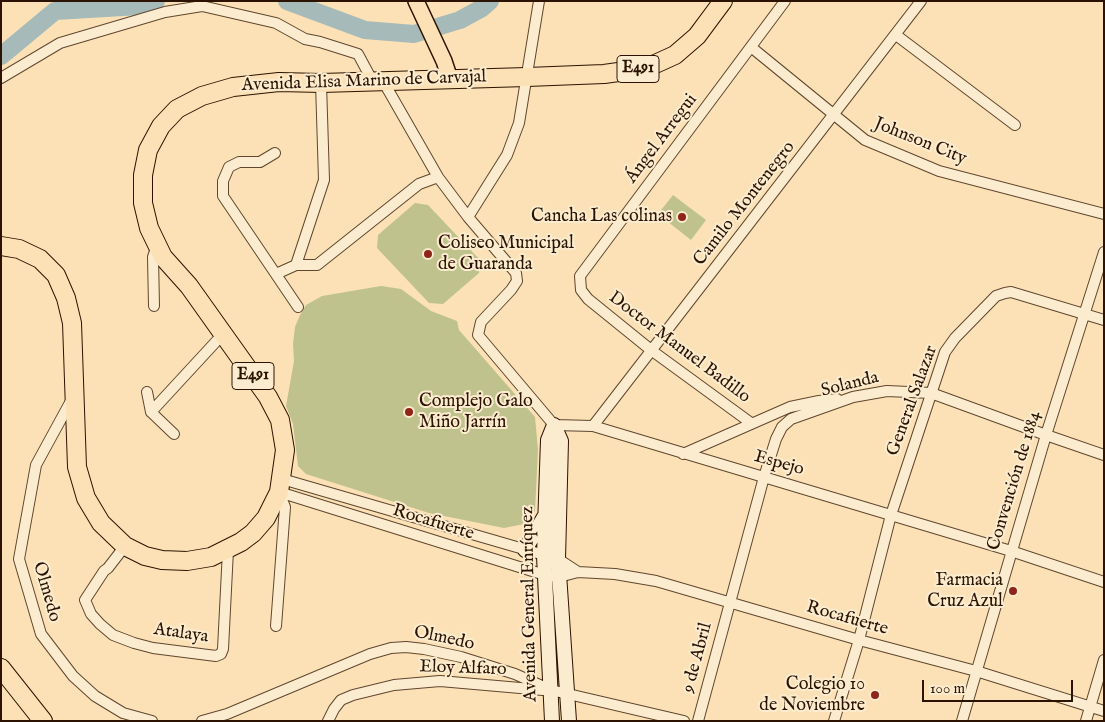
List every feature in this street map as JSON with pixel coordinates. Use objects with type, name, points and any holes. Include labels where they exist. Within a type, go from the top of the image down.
[{"type":"highway","name":"Avenida Elisa Marino de Carvajal","points":[[1,246],[19,249],[40,259],[56,275],[66,298],[72,323],[77,467],[86,498],[101,523],[125,546],[145,556],[162,560],[187,561],[210,557],[228,550],[253,532],[266,518],[280,485],[285,450],[280,420],[268,397],[189,286],[163,257],[149,228],[144,203],[143,175],[148,150],[161,126],[178,109],[202,96],[233,86],[279,82],[322,83],[604,74],[632,70],[653,65],[675,54],[697,36],[723,1]]},
{"type":"highway","points":[[1,668],[42,721]]},
{"type":"main road","points":[[416,3],[444,60],[450,79]]},
{"type":"street","points":[[468,217],[507,155],[519,122],[539,1]]},
{"type":"street","name":"Ángel Arregui","points":[[588,299],[581,290],[580,276],[785,1]]},
{"type":"street","name":"Camilo Montenegro","points":[[594,426],[921,1]]},
{"type":"street","points":[[1,78],[60,43],[165,12],[202,6],[276,23],[305,39],[358,54],[378,81],[438,177],[468,217],[516,273],[517,281],[511,290],[480,322],[478,335],[554,425]]},
{"type":"street","points":[[896,34],[1015,124]]},
{"type":"street","name":"Johnson City","points":[[751,47],[865,140],[939,171],[1104,214]]},
{"type":"street","points":[[296,265],[324,180],[322,83]]},
{"type":"street","points":[[275,153],[260,162],[239,162],[229,167],[224,181],[223,196],[298,307]]},
{"type":"street","points":[[276,274],[296,265],[317,265],[419,184],[438,177]]},
{"type":"street","points":[[154,306],[153,258],[157,245]]},
{"type":"street","name":"Convención de 1884","points":[[962,721],[1046,435],[1104,252]]},
{"type":"street","name":"General Salazar","points":[[834,721],[859,640],[891,515],[945,352],[954,338],[996,296],[1011,292],[1104,320]]},
{"type":"street","name":"Doctor Manuel Badillo","points":[[588,299],[651,350],[751,423]]},
{"type":"street","points":[[151,412],[223,334]]},
{"type":"street","name":"Solanda","points":[[730,603],[776,439],[782,427],[791,419],[853,397],[887,391],[931,392],[1104,455]]},
{"type":"street","points":[[148,392],[151,412],[174,434]]},
{"type":"street","name":"Olmedo","points":[[74,396],[36,465],[19,559],[41,634],[73,676],[95,696],[123,713],[152,721]]},
{"type":"street","points":[[683,454],[790,407],[853,397]]},
{"type":"street","name":"Espejo","points":[[554,425],[594,426],[1011,551],[1104,582]]},
{"type":"street","name":"Avenida General Enríquez","points":[[554,425],[548,440],[544,556],[552,576],[568,694],[569,721]]},
{"type":"street","name":"Avenida General Enríquez","points":[[552,721],[552,576],[558,560],[561,441],[554,425]]},
{"type":"street","points":[[276,626],[285,507],[280,485]]},
{"type":"street","name":"Rocafuerte","points":[[280,485],[525,550],[558,560],[578,572]]},
{"type":"street","name":"Rocafuerte","points":[[280,485],[552,576],[578,572],[615,574],[656,581],[859,640],[976,671],[1104,711]]},
{"type":"street","points":[[525,550],[547,512]]},
{"type":"street","name":"Atalaya","points":[[125,546],[104,571],[85,600],[91,614],[113,635],[134,643],[153,648],[216,656],[221,654],[223,649],[228,550]]},
{"type":"street","name":"9 de Abril","points":[[698,721],[730,603]]},
{"type":"street","name":"Olmedo","points":[[202,721],[227,714],[370,654],[391,648],[406,647],[461,657],[515,674],[551,690],[684,721]]},
{"type":"street","points":[[1086,721],[1104,660]]},
{"type":"street","name":"Eloy Alfaro","points":[[328,721],[341,700],[353,695],[394,685],[440,681],[551,690]]},
{"type":"green space","name":"Cancha Las colinas","points":[[673,195],[706,220],[691,240],[658,214]]},
{"type":"green space","name":"Coliseo Municipal de Guaranda","points":[[415,203],[428,205],[480,260],[479,273],[443,304],[429,303],[377,248],[378,235]]},
{"type":"green space","name":"Complejo Galo Miño Jarrín","points":[[381,286],[401,289],[431,311],[457,321],[459,330],[535,417],[538,450],[535,511],[524,524],[504,528],[429,513],[306,474],[298,466],[293,424],[286,406],[294,361],[295,327],[300,315],[306,305],[322,296]]},
{"type":"waterway","points":[[1,56],[55,11],[140,6],[156,1]]},
{"type":"waterway","points":[[287,1],[365,30],[414,34],[460,20],[482,8],[490,1]]},
{"type":"place","name":"Cancha Las colinas","points":[[682,217]]},
{"type":"place","name":"Coliseo Municipal de Guaranda","points":[[428,254]]},
{"type":"place","name":"Complejo Galo Miño Jarrín","points":[[409,412]]},
{"type":"place","name":"Farmacia Cruz Azul","points":[[1013,591]]},
{"type":"place","name":"Colegio 10 de Noviembre","points":[[875,695]]}]
